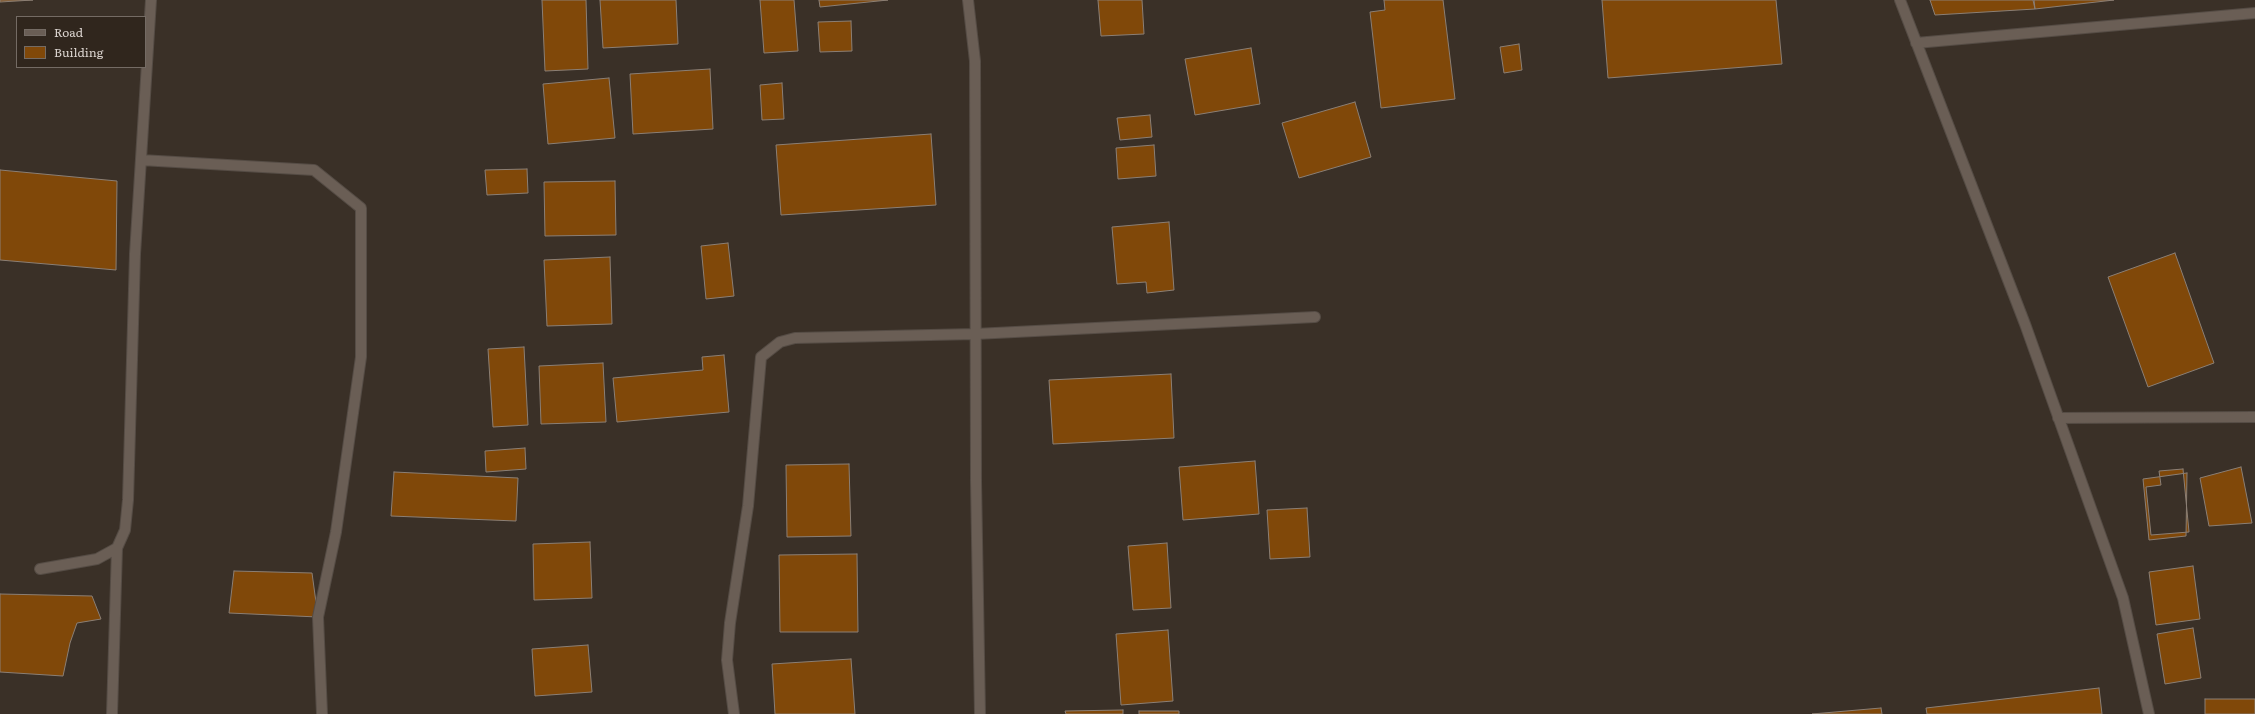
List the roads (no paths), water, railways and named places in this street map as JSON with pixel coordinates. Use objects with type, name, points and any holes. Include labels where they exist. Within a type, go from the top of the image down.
[{"type":"street","points":[[112,714],[117,548],[125,530],[128,500],[135,254],[151,0]]},
{"type":"street","points":[[968,0],[975,61],[975,334],[980,714]]},
{"type":"street","points":[[1900,0],[2025,324],[2123,598],[2149,714]]},
{"type":"street","points":[[1916,43],[2255,13]]},
{"type":"street","points":[[141,160],[314,170],[361,208],[361,357],[336,532],[318,617],[322,714]]},
{"type":"street","points":[[734,714],[727,660],[730,623],[748,506],[761,357],[780,342],[795,338],[975,334],[1315,317]]},
{"type":"street","points":[[2058,418],[2255,417]]},
{"type":"street","points":[[40,569],[97,559],[117,548]]}]
